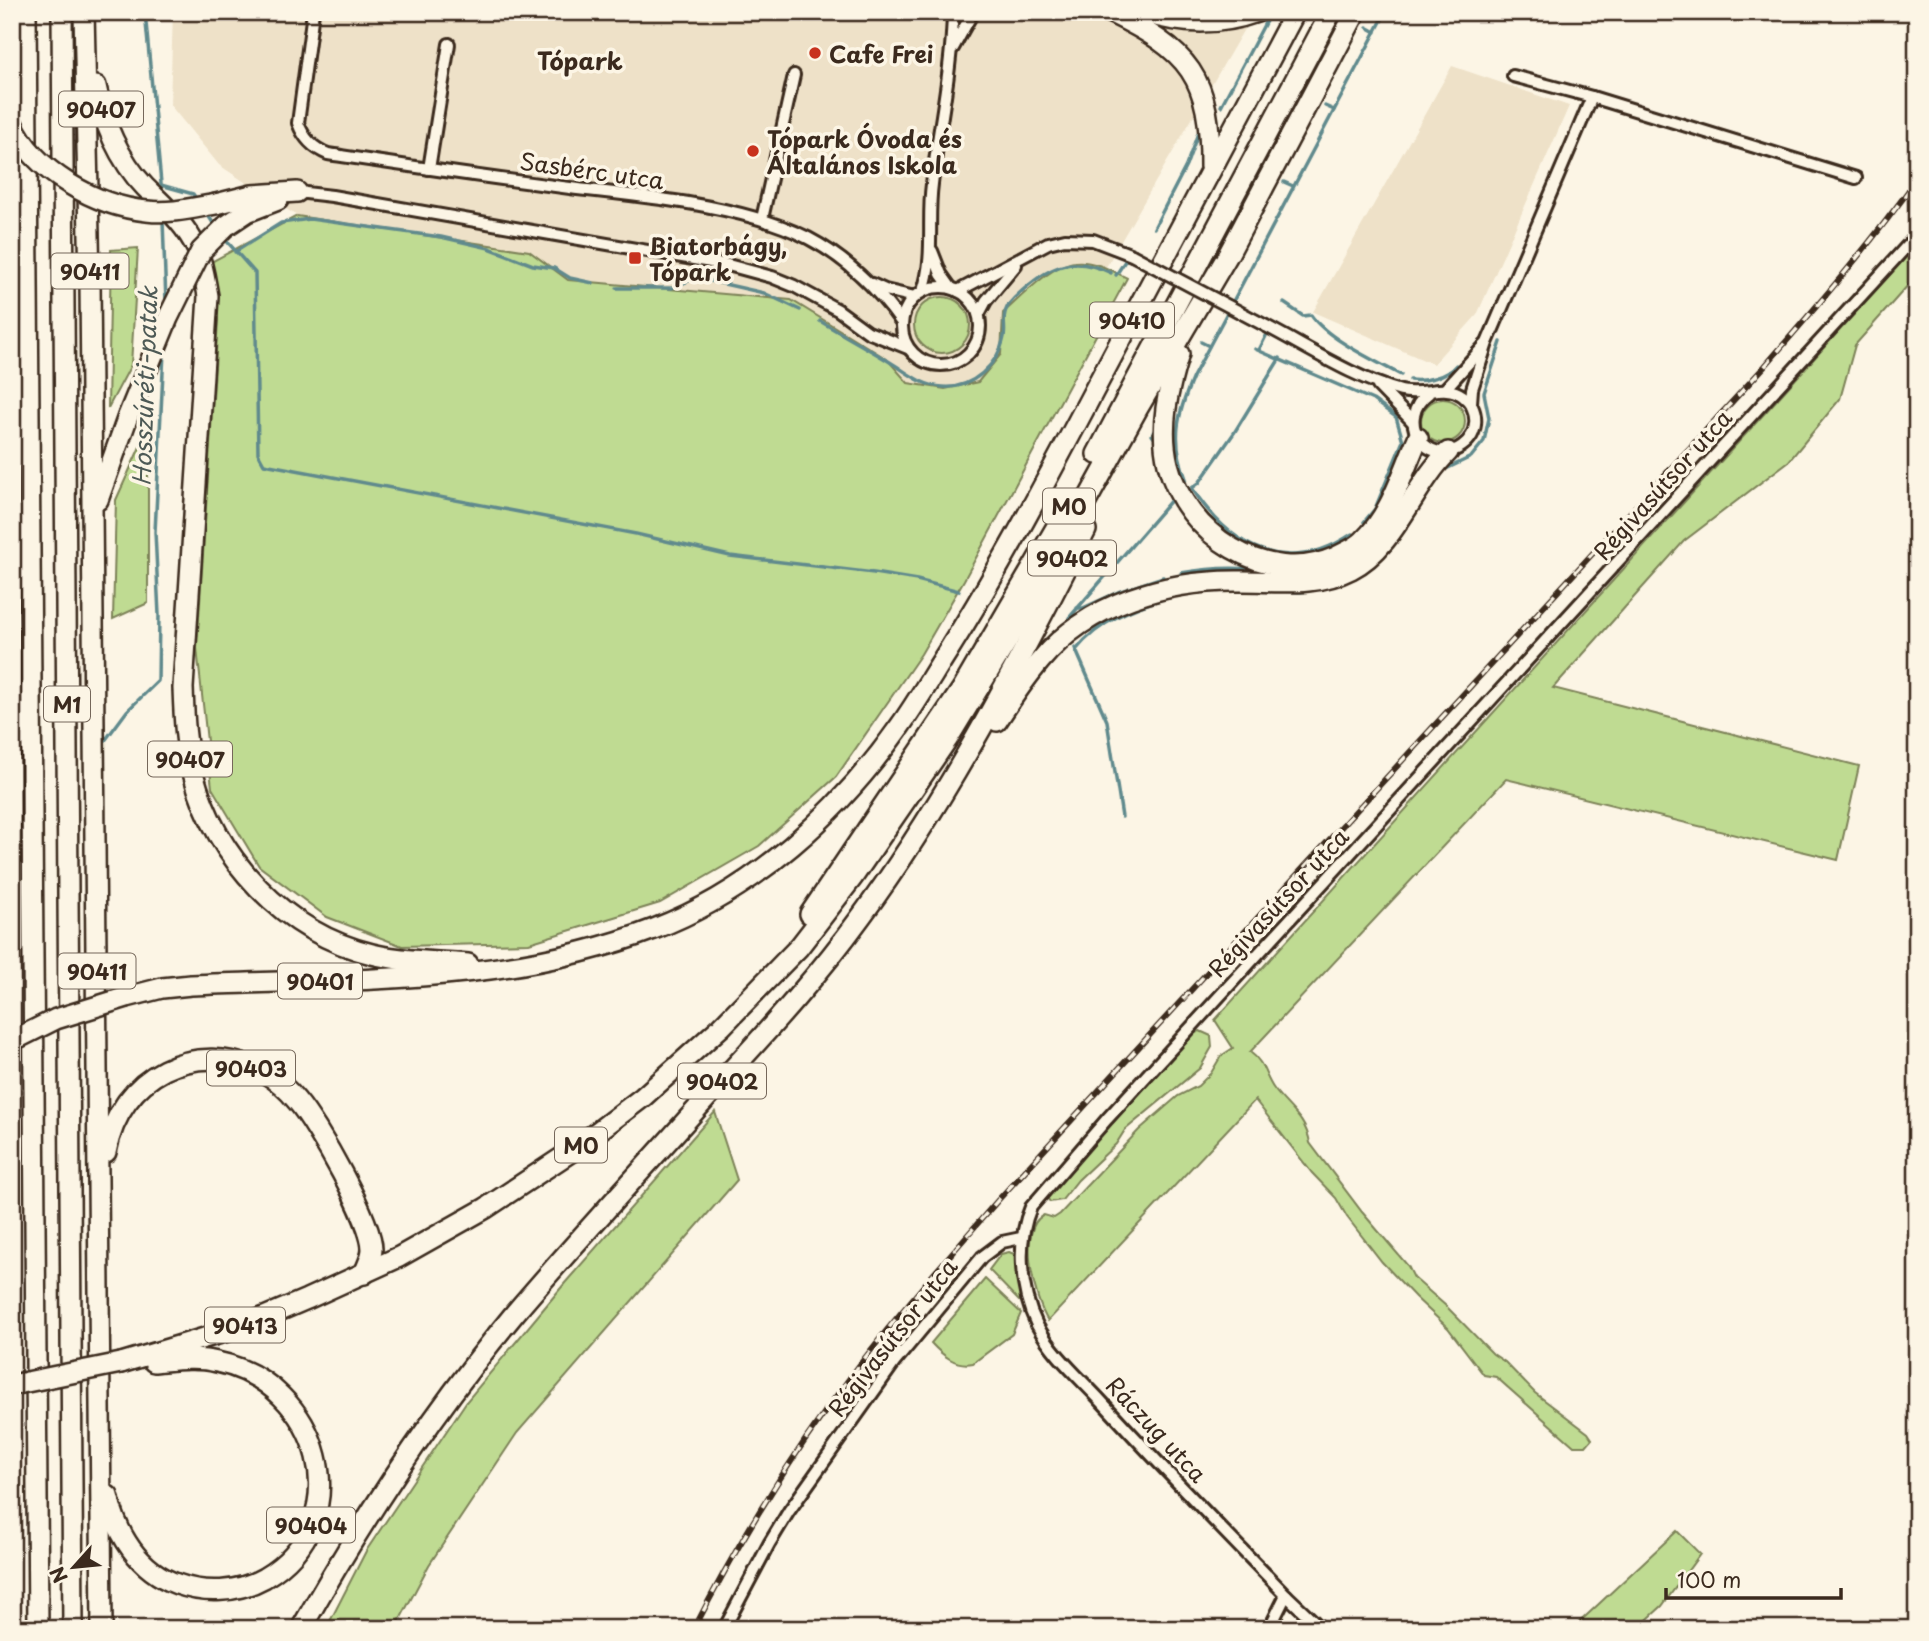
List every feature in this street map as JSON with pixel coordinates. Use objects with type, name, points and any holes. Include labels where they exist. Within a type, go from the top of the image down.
[{"type":"highway","name":"M1","points":[[26,12],[38,1629]]},
{"type":"highway","name":"M1","points":[[62,12],[73,1629]]},
{"type":"highway","points":[[1110,12],[1170,47],[1193,74],[1207,108],[1210,173]]},
{"type":"highway","points":[[1143,12],[1194,24],[1228,21],[1257,12]]},
{"type":"highway","name":"90410","points":[[899,728],[985,591],[1054,467],[1295,12]]},
{"type":"highway","name":"M0","points":[[769,976],[940,723],[1031,575],[1082,484],[1331,12]]},
{"type":"highway","name":"M0","points":[[364,1274],[486,1208],[591,1138],[643,1097],[721,1027],[799,947],[853,877],[947,740],[1032,600],[1234,243],[1356,12]]},
{"type":"highway","name":"90407","points":[[85,18],[99,103],[107,126],[118,149],[143,185],[182,226],[198,251],[208,296],[183,688],[192,772],[211,821],[222,842],[249,878],[285,912],[317,934],[387,958],[515,967]]},
{"type":"highway","name":"90411","points":[[85,18],[90,241],[102,1629]]},
{"type":"highway","points":[[12,237],[18,119],[26,63]]},
{"type":"highway","points":[[12,123],[32,153],[51,171],[85,192],[121,206],[171,212],[252,195],[297,192]]},
{"type":"highway","points":[[92,518],[128,416],[168,318],[201,251],[226,226],[247,212],[297,192]]},
{"type":"highway","points":[[1188,323],[1169,386],[1164,429],[1168,464],[1188,508],[1234,551],[1256,562],[1291,567],[1321,564],[1363,541],[1387,506],[1415,430]]},
{"type":"highway","name":"90402","points":[[301,1629],[384,1489],[456,1387],[515,1313],[790,1007],[860,919],[923,828],[964,759],[1063,575],[1147,411],[1171,352]]},
{"type":"highway","points":[[964,759],[984,740],[1041,659],[1076,627],[1129,598],[1164,587],[1224,581],[1301,583],[1331,577],[1351,569],[1372,554],[1391,532],[1412,498],[1448,452]]},
{"type":"highway","name":"90401","points":[[12,1041],[56,1019],[162,988],[420,978],[515,967],[582,953],[659,928],[700,908],[774,861],[850,790],[899,728]]},
{"type":"highway","name":"90403","points":[[99,1209],[106,1149],[113,1126],[127,1101],[151,1077],[185,1061],[227,1060],[265,1073],[281,1084],[307,1114],[343,1176],[369,1232],[372,1250],[364,1274]]},
{"type":"highway","name":"90413","points":[[12,1385],[121,1363],[241,1327],[364,1274]]},
{"type":"highway","name":"90404","points":[[102,1467],[116,1524],[139,1558],[153,1572],[169,1581],[210,1591],[233,1589],[256,1582],[296,1554],[314,1518],[319,1498],[318,1464],[306,1429],[285,1400],[264,1382],[243,1370],[197,1359],[121,1363]]},
{"type":"street","name":"Sasbérc utca","points":[[313,12],[298,123],[316,149],[328,154],[679,203],[762,219],[825,248],[867,281],[885,290],[919,294]]},
{"type":"street","points":[[919,294],[932,251],[932,186],[952,51],[953,12]]},
{"type":"street","points":[[952,51],[973,12]]},
{"type":"street","points":[[429,169],[449,44]]},
{"type":"street","points":[[762,219],[794,75]]},
{"type":"street","points":[[1513,76],[1592,97],[1856,178]]},
{"type":"street","points":[[1376,384],[1426,446],[1448,452],[1471,438],[1476,421],[1471,403],[1472,389],[1487,343],[1592,97]]},
{"type":"street","points":[[297,192],[728,265],[794,286],[838,310],[868,332],[908,348]]},
{"type":"street","name":"Régivasútsor utca","points":[[724,1629],[789,1511],[894,1363],[982,1258],[1002,1242],[1021,1238],[1031,1207],[1075,1154],[1917,235]]},
{"type":"street","points":[[932,251],[941,274],[954,289],[967,297],[979,314],[981,327],[972,350],[963,359],[940,366],[927,363],[916,357],[903,336],[902,323],[908,304],[919,294],[932,288],[954,289],[1020,260],[1048,243],[1065,239],[1093,240],[1132,255],[1376,384],[1406,392],[1429,393],[1445,389],[1460,393],[1471,403]]},
{"type":"street","points":[[979,314],[986,301],[1020,260]]},
{"type":"street","name":"Sasbérc utca","points":[[867,281],[902,323]]},
{"type":"street","points":[[1445,389],[1487,343]]},
{"type":"street","points":[[1415,430],[1417,405],[1429,393]]},
{"type":"street","name":"Ráczug utca","points":[[1021,1238],[1031,1309],[1043,1335],[1113,1415],[1322,1629]]},
{"type":"street","points":[[1269,1629],[1286,1595]]},
{"type":"shaded area","points":[[173,12],[1254,12],[1106,267],[1074,262],[1003,313],[1001,354],[978,382],[945,389],[908,383],[887,359],[648,286],[568,280],[529,251],[297,216],[219,165],[170,105]]},
{"type":"shaded area","points":[[1452,66],[1569,106],[1477,315],[1433,364],[1313,312]]},
{"type":"green space","points":[[297,216],[529,251],[568,280],[791,300],[887,359],[908,383],[945,389],[978,382],[1001,354],[1003,313],[1056,269],[1075,262],[1088,263],[1102,266],[1127,278],[964,580],[921,654],[836,777],[759,846],[660,903],[529,943],[402,946],[327,917],[259,866],[212,788],[197,648],[218,320],[211,262]]},
{"type":"green space","points":[[1917,245],[1917,275],[1855,345],[1840,399],[1789,461],[1684,541],[1553,688],[1859,766],[1838,860],[1506,779],[1250,1052],[1262,1065],[1274,1089],[1301,1120],[1310,1143],[1362,1212],[1408,1266],[1414,1278],[1535,1393],[1588,1433],[1592,1439],[1586,1446],[1574,1446],[1496,1377],[1484,1375],[1448,1328],[1382,1262],[1347,1217],[1336,1198],[1312,1173],[1255,1100],[1048,1321],[1038,1298],[1031,1265],[1031,1234],[1036,1222],[1044,1215],[1054,1218],[1060,1214],[1139,1130],[1178,1096],[1198,1086],[1211,1073],[1221,1056],[1233,1048],[1215,1020]]},
{"type":"green space","points":[[138,248],[131,365],[108,408],[111,250]]},
{"type":"green space","points":[[942,297],[953,299],[962,305],[968,314],[968,336],[962,345],[953,351],[942,353],[931,351],[922,345],[916,336],[914,325],[916,314],[922,305],[931,299]]},
{"type":"green space","points":[[1443,399],[1459,405],[1465,421],[1459,437],[1443,443],[1427,437],[1421,421],[1427,405]]},
{"type":"green space","points":[[148,429],[148,603],[113,619],[116,500]]},
{"type":"green space","points":[[1200,1031],[1211,1036],[1212,1047],[1200,1068],[1125,1130],[1116,1144],[1078,1180],[1062,1200],[1050,1202],[1046,1196],[1195,1033]]},
{"type":"green space","points":[[715,1112],[737,1180],[517,1433],[429,1565],[395,1629],[326,1629],[366,1551],[466,1402],[565,1283]]},
{"type":"green space","points":[[1009,1252],[1017,1259],[1024,1299],[1019,1301],[989,1270],[1001,1254]]},
{"type":"green space","points":[[985,1279],[1021,1313],[1012,1334],[973,1363],[955,1362],[931,1343]]},
{"type":"green space","points":[[1677,1531],[1700,1554],[1662,1606],[1637,1629],[1572,1629]]},
{"type":"waterway","name":"Hosszúréti-patak","points":[[145,12],[162,194]]},
{"type":"waterway","points":[[1186,479],[1177,440],[1183,403],[1193,377],[1386,12]]},
{"type":"waterway","points":[[1221,106],[1266,21]]},
{"type":"waterway","points":[[1367,27],[1376,32]]},
{"type":"waterway","points":[[1190,91],[1195,105]]},
{"type":"waterway","points":[[1325,106],[1334,110]]},
{"type":"waterway","points":[[1154,228],[1186,166],[1198,133]]},
{"type":"waterway","points":[[1284,182],[1293,186]]},
{"type":"waterway","points":[[161,185],[193,194],[197,200]]},
{"type":"waterway","points":[[206,212],[215,226]]},
{"type":"waterway","points":[[235,252],[281,223],[310,219],[441,237],[489,248],[533,265],[554,268],[570,278],[593,283]]},
{"type":"waterway","name":"Hosszúréti-patak","points":[[163,220],[166,303]]},
{"type":"waterway","points":[[224,238],[255,273],[258,453],[264,464],[636,534],[730,556],[874,573],[959,591]]},
{"type":"waterway","points":[[1116,275],[1125,261]]},
{"type":"waterway","points":[[820,321],[921,381],[935,386],[954,387],[973,379],[990,366],[1004,337],[1007,307],[1034,281],[1064,265],[1086,265],[1111,273]]},
{"type":"waterway","points":[[617,288],[672,288],[693,279],[702,279],[764,293],[800,310]]},
{"type":"waterway","points":[[1284,303],[1303,316],[1311,315],[1339,340],[1401,375]]},
{"type":"waterway","points":[[1259,350],[1266,336]]},
{"type":"waterway","points":[[1201,342],[1209,346]]},
{"type":"waterway","points":[[1444,470],[1471,457],[1484,441],[1489,418],[1484,393],[1501,342]]},
{"type":"waterway","points":[[1255,349],[1373,400],[1396,417],[1403,441],[1375,509],[1364,522]]},
{"type":"waterway","name":"Hosszúréti-patak","points":[[104,742],[127,711],[158,681],[159,615],[155,532],[164,352]]},
{"type":"waterway","points":[[1280,358],[1234,433],[1199,483],[1192,488],[1224,527],[1242,541],[1262,550],[1283,555],[1305,554],[1328,547],[1352,534]]},
{"type":"waterway","points":[[1410,380],[1435,378],[1456,365]]},
{"type":"waterway","points":[[1155,429],[1152,435],[1157,442]]},
{"type":"waterway","points":[[1069,618],[1173,498]]},
{"type":"waterway","points":[[1384,556],[1407,526]]},
{"type":"waterway","points":[[1230,557],[1248,567]]},
{"type":"waterway","points":[[1181,573],[1223,568],[1265,571]]},
{"type":"waterway","points":[[1077,608],[1163,577]]},
{"type":"waterway","points":[[1282,591],[1301,592],[1333,586]]},
{"type":"waterway","points":[[1076,650],[1106,623],[1141,606],[1166,598]]},
{"type":"waterway","points":[[1075,648],[1107,721],[1122,817]]},
{"type":"railway","points":[[694,1629],[750,1527],[791,1462],[835,1398],[909,1303],[999,1199],[1765,366],[1862,251],[1917,179]]},
{"type":"place","name":"Cafe Frei","points":[[815,53]]},
{"type":"place","name":"Tópark Óvoda és Általános Iskola","points":[[753,151]]},
{"type":"place","name":"Biatorbágy, Tópark","points":[[635,258]]},
{"type":"district","name":"Tópark","points":[[580,60]]}]
